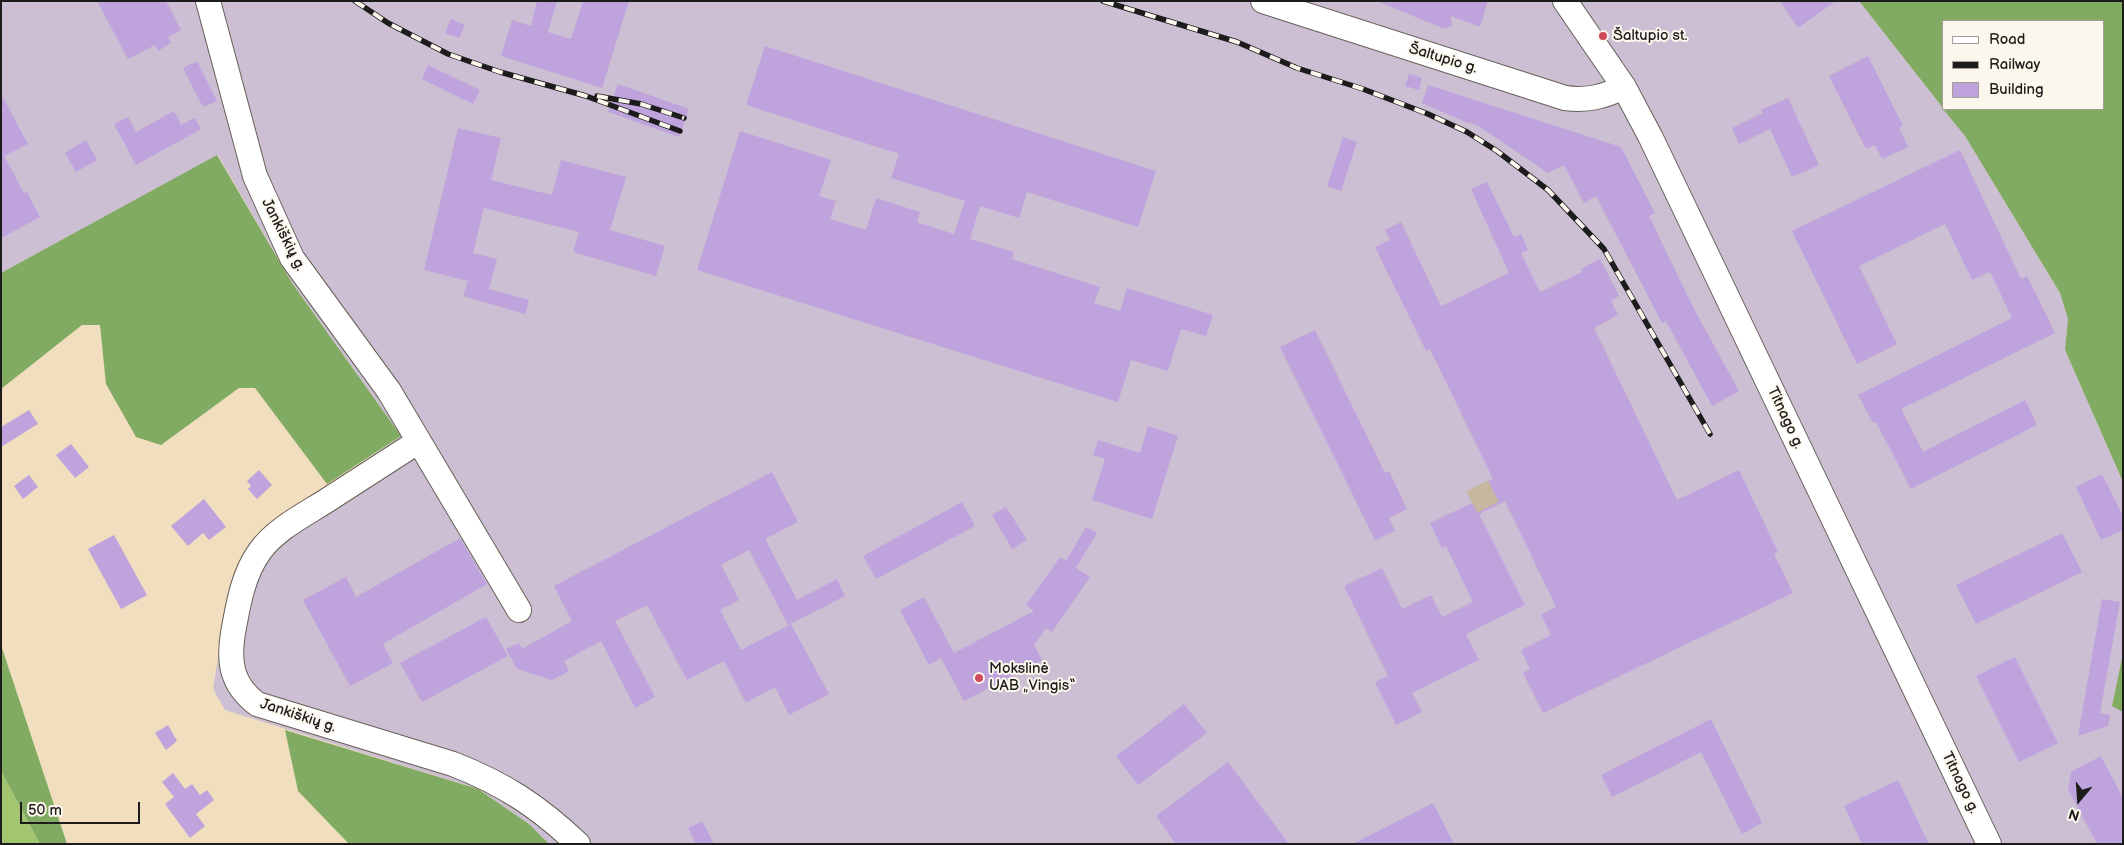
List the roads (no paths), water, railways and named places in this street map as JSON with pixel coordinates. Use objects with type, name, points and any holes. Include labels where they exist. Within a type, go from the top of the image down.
[{"type":"street","name":"Jankiškių g.","points":[[208,1],[255,176],[270,214],[292,258],[390,391],[519,610]]},
{"type":"street","name":"Šaltupio g.","points":[[1263,1],[1565,98],[1596,99],[1624,87]]},
{"type":"street","name":"Titnago g.","points":[[1564,1],[1624,87],[1651,138],[1989,844]]},
{"type":"street","name":"Jankiškių g.","points":[[419,441],[300,517],[276,534],[260,551],[240,595],[232,639],[232,667],[238,684],[245,694],[264,706],[483,775],[505,786],[527,801],[578,844]]},
{"type":"tunnel","points":[[1477,486],[1489,509]]},
{"type":"railway","points":[[355,1],[388,23],[448,54],[500,72],[586,96],[680,131]]},
{"type":"railway","points":[[1103,1],[1237,42],[1297,68],[1363,89],[1428,114],[1467,132],[1497,151],[1548,190],[1604,249],[1710,434]]},
{"type":"railway","points":[[597,96],[641,104],[684,118]]},
{"type":"place","name":"Šaltupio st.","points":[[1603,36]]},
{"type":"place","name":"Mokslinė UAB „Vingis“","points":[[979,678]]}]
